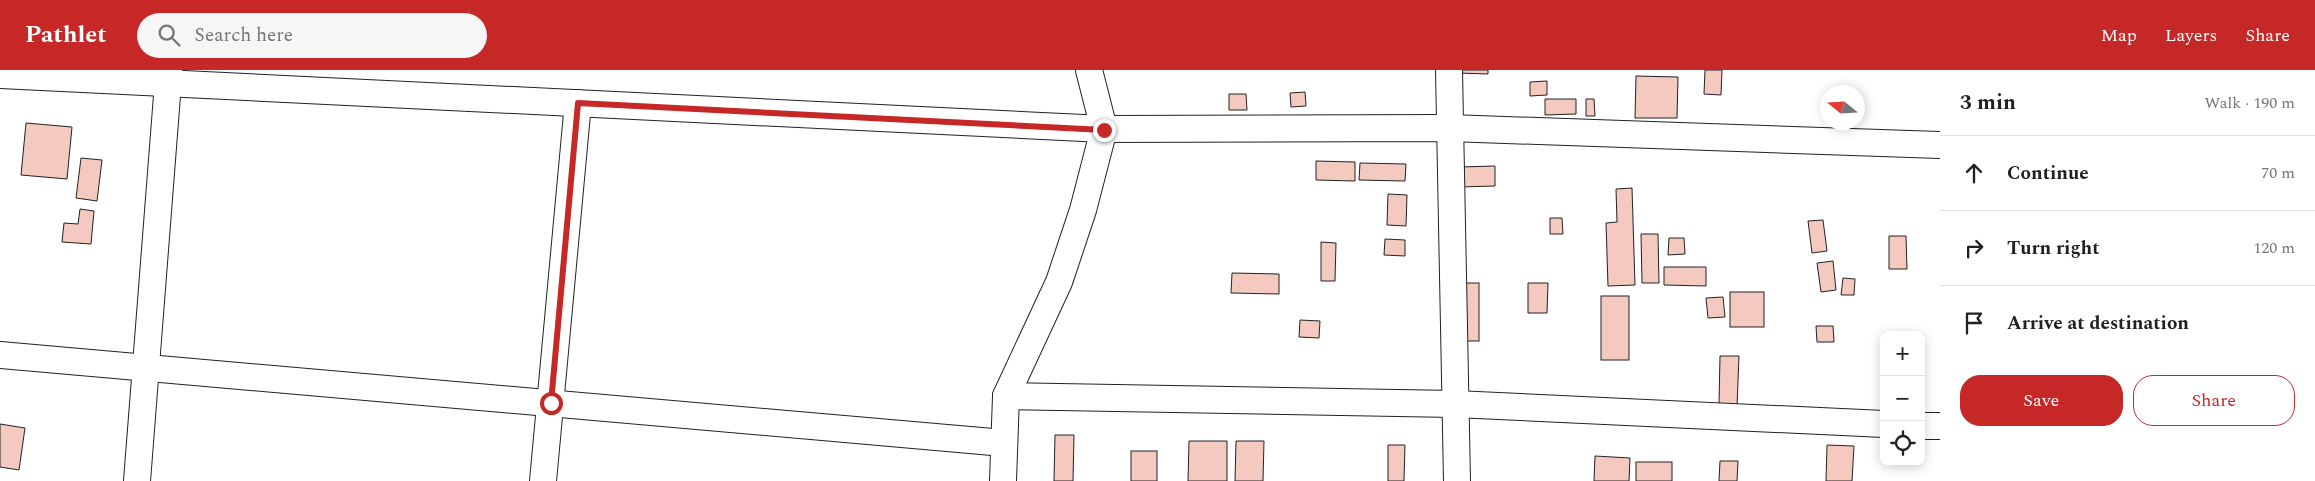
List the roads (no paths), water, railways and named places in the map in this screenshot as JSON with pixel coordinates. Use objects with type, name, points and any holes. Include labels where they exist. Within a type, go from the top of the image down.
[{"type":"street","points":[[1002,481],[1006,396],[1060,282],[1083,210],[1104,130],[1089,70]]},
{"type":"street","points":[[1449,70],[1457,481]]},
{"type":"street","points":[[0,75],[169,76],[578,103],[1104,130],[1449,128],[1940,145]]},
{"type":"street","points":[[137,481],[169,76]]},
{"type":"street","points":[[543,481],[578,103]]},
{"type":"street","points":[[0,355],[1004,442]]},
{"type":"street","points":[[1006,396],[1455,404],[1880,424]]},
{"type":"street","points":[[1925,426],[1940,426]]}]
